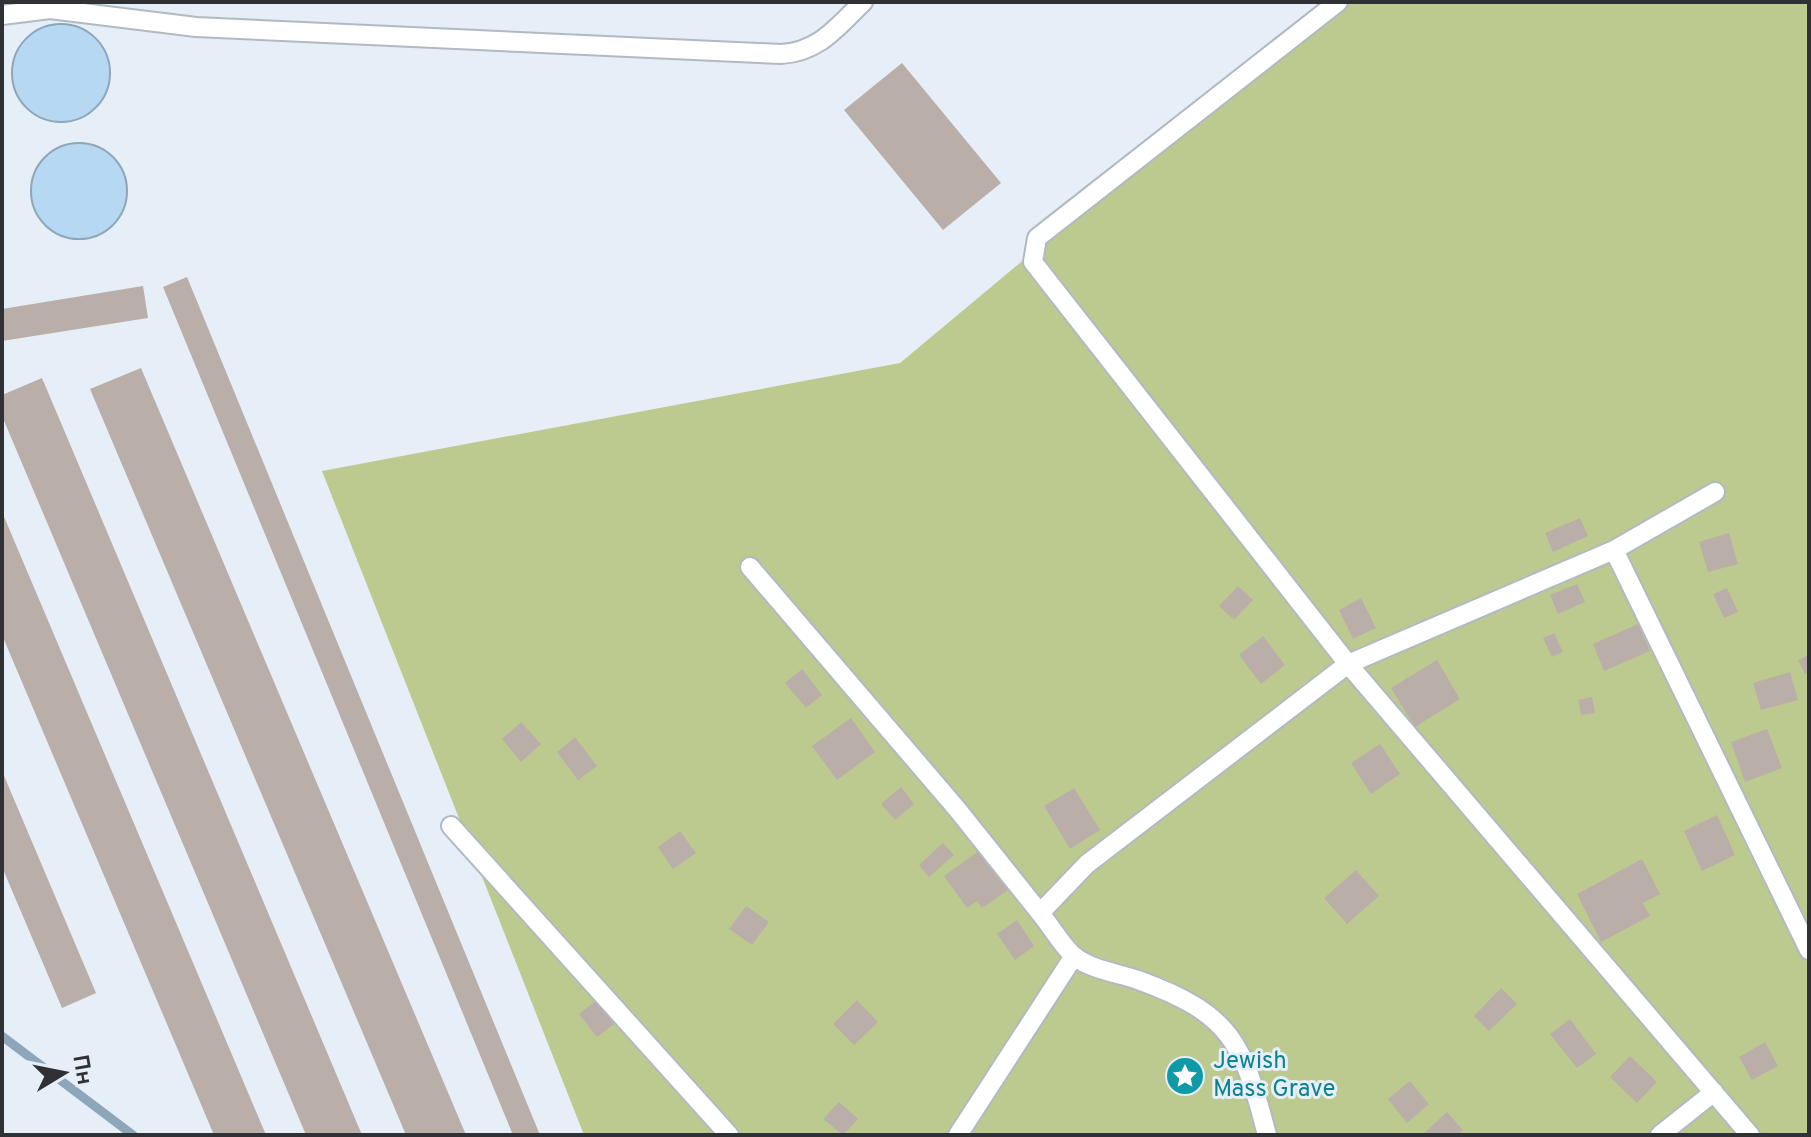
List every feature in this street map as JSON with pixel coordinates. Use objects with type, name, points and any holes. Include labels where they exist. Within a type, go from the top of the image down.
[{"type":"lane","points":[[2,15],[50,9],[196,27],[781,54],[803,53],[820,42],[863,2]]},
{"type":"lane","points":[[1338,2],[1037,238],[1033,262],[1348,664],[1750,1135]]},
{"type":"lane","points":[[1040,913],[1087,864],[1348,664],[1614,550],[1715,492]]},
{"type":"lane","points":[[1614,550],[1809,950]]},
{"type":"lane","points":[[750,567],[957,809],[1074,956],[1095,967],[1174,993],[1219,1022],[1238,1044],[1251,1071],[1267,1135]]},
{"type":"lane","points":[[451,826],[729,1135]]},
{"type":"lane","points":[[958,1135],[1074,956]]},
{"type":"lane","points":[[1660,1135],[1714,1092]]},
{"type":"green space","points":[[1333,2],[1809,2],[1809,1135],[584,1135],[322,471],[900,363]]},
{"type":"water","points":[[61,24],[80,28],[95,39],[106,54],[110,73],[106,92],[95,107],[80,118],[61,122],[42,118],[27,107],[16,92],[12,73],[16,54],[27,39],[42,28]]},
{"type":"water","points":[[79,143],[97,146],[113,157],[124,173],[127,191],[124,209],[113,225],[97,236],[79,239],[61,236],[45,225],[34,209],[31,191],[34,173],[45,157],[61,146]]},
{"type":"building","points":[[902,63],[1001,183],[943,230],[844,110]]},
{"type":"building","points":[[187,277],[540,1135],[513,1135],[163,287]]},
{"type":"building","points":[[143,286],[148,318],[2,341],[2,309]]},
{"type":"building","points":[[141,368],[466,1135],[406,1135],[90,389]]},
{"type":"building","points":[[42,378],[362,1135],[306,1135],[2,416],[2,395]]},
{"type":"building","points":[[2,512],[266,1135],[214,1135],[2,635]]},
{"type":"building","points":[[1580,518],[1588,536],[1553,552],[1545,533]]},
{"type":"building","points":[[1729,533],[1738,564],[1708,572],[1699,542]]},
{"type":"building","points":[[1577,584],[1585,602],[1558,614],[1550,595]]},
{"type":"building","points":[[1238,586],[1253,600],[1234,620],[1219,606]]},
{"type":"building","points":[[1727,588],[1738,612],[1724,618],[1713,594]]},
{"type":"building","points":[[1361,598],[1376,628],[1353,639],[1339,610]]},
{"type":"building","points":[[1638,624],[1650,651],[1604,671],[1593,644]]},
{"type":"building","points":[[1554,633],[1563,652],[1552,657],[1543,638]]},
{"type":"building","points":[[1263,636],[1285,665],[1261,684],[1239,655]]},
{"type":"building","points":[[1809,655],[1809,672],[1805,674],[1798,660]]},
{"type":"building","points":[[1437,660],[1460,699],[1415,727],[1391,688]]},
{"type":"building","points":[[802,669],[822,695],[806,708],[785,683]]},
{"type":"building","points":[[1790,672],[1798,700],[1761,710],[1753,683]]},
{"type":"building","points":[[1592,697],[1595,713],[1581,715],[1578,700]]},
{"type":"building","points":[[851,718],[875,752],[837,780],[812,746]]},
{"type":"building","points":[[521,722],[541,744],[521,762],[502,739]]},
{"type":"building","points":[[1767,729],[1782,768],[1745,782],[1731,742]]},
{"type":"building","points":[[575,737],[597,766],[578,780],[557,752]]},
{"type":"building","points":[[1380,744],[1400,774],[1371,794],[1351,763]]},
{"type":"building","points":[[2,771],[96,993],[62,1008],[2,867]]},
{"type":"building","points":[[901,787],[914,804],[895,820],[881,804]]},
{"type":"building","points":[[1074,788],[1100,830],[1070,849],[1044,806]]},
{"type":"building","points":[[1717,815],[1735,855],[1702,871],[1684,831]]},
{"type":"building","points":[[680,831],[696,853],[673,869],[658,847]]},
{"type":"building","points":[[943,843],[954,855],[929,877],[919,865]]},
{"type":"building","points":[[983,848],[1011,888],[982,908],[977,901],[967,908],[944,876]]},
{"type":"building","points":[[1642,859],[1660,894],[1643,903],[1650,916],[1601,942],[1577,894]]},
{"type":"building","points":[[1356,870],[1379,896],[1347,924],[1324,898]]},
{"type":"building","points":[[746,906],[769,922],[752,945],[729,929]]},
{"type":"building","points":[[1017,920],[1034,946],[1015,960],[997,934]]},
{"type":"building","points":[[1501,988],[1517,1004],[1489,1031],[1474,1016]]},
{"type":"building","points":[[599,998],[617,1022],[597,1037],[579,1014]]},
{"type":"building","points":[[857,1000],[878,1022],[854,1045],[833,1024]]},
{"type":"building","points":[[1570,1019],[1596,1054],[1577,1068],[1550,1034]]},
{"type":"building","points":[[1765,1042],[1778,1066],[1752,1080],[1739,1057]]},
{"type":"building","points":[[1630,1056],[1657,1082],[1637,1103],[1610,1077]]},
{"type":"building","points":[[1410,1081],[1429,1104],[1407,1123],[1388,1099]]},
{"type":"building","points":[[839,1102],[858,1119],[843,1135],[823,1119]]},
{"type":"building","points":[[1447,1112],[1463,1130],[1457,1135],[1422,1135]]},
{"type":"waterway","points":[[2,1036],[133,1135]]},
{"type":"place","name":"Jewish Mass Grave","points":[[1185,1076]]}]
